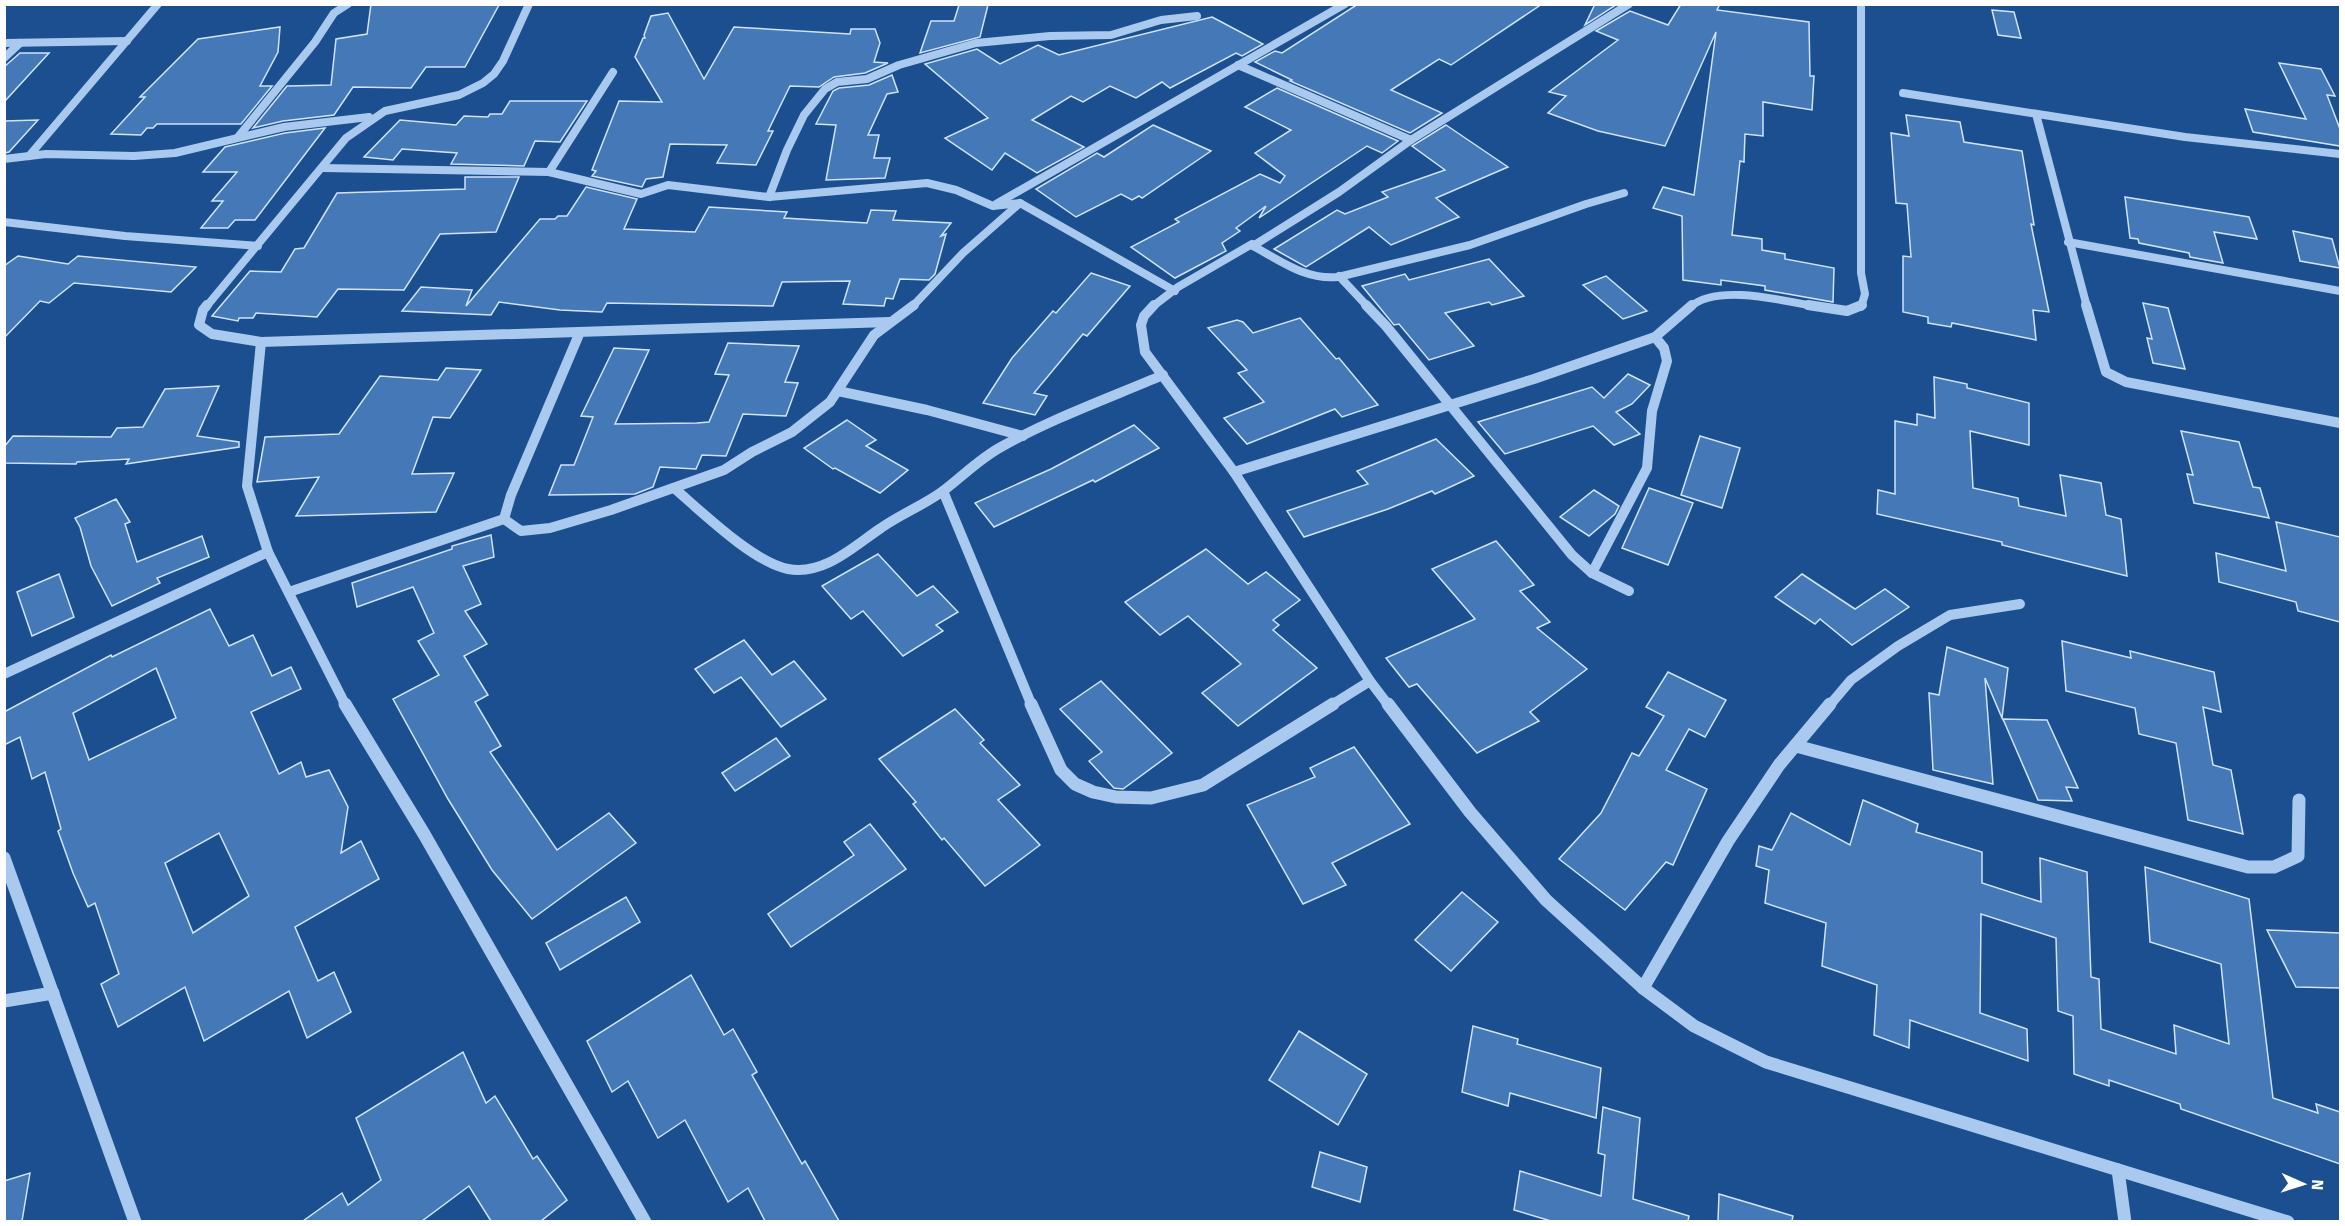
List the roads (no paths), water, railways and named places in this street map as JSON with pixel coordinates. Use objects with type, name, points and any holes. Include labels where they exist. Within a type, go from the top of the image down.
[{"type":"street","points":[[29,156],[158,4]]},
{"type":"street","points":[[238,137],[315,42],[334,13],[348,4]]},
{"type":"street","points":[[4,159],[66,153],[175,153],[238,137],[284,128],[371,117],[393,108],[439,101],[469,92],[495,74],[529,4]]},
{"type":"street","points":[[993,206],[1345,4]]},
{"type":"street","points":[[1253,246],[1339,192],[1411,140],[1629,4]]},
{"type":"street","points":[[1234,472],[1534,379],[1655,337],[1698,300],[1735,294],[1847,311],[1861,307],[1865,294],[1861,273],[1861,4]]},
{"type":"street","points":[[769,197],[788,148],[807,111],[822,90],[838,82],[856,82],[891,71],[899,65],[976,43],[1050,36],[1111,35],[1161,20],[1197,16]]},
{"type":"street","points":[[4,43],[127,41]]},
{"type":"street","points":[[4,58],[20,43]]},
{"type":"street","points":[[1238,65],[1411,140]]},
{"type":"street","points":[[549,172],[613,72]]},
{"type":"street","points":[[1903,93],[2185,136],[2340,154]]},
{"type":"street","points":[[2036,114],[2068,242],[2106,372],[2115,378],[2340,423]]},
{"type":"street","points":[[371,117],[346,138],[203,310],[199,325],[212,334],[261,342],[890,322]]},
{"type":"street","points":[[323,168],[549,172],[641,194],[668,185],[769,197],[927,183],[956,190],[993,206],[1020,203],[1174,291]]},
{"type":"street","points":[[1624,193],[1588,201],[1471,246],[1419,260],[1325,278],[1305,273],[1252,244],[1158,300],[1143,317],[1140,334],[1145,352],[1234,472],[1370,681],[1470,812],[1546,900],[1643,988],[1694,1026],[1766,1062],[2288,1221]]},
{"type":"street","points":[[504,519],[521,531],[549,528],[611,510],[724,470],[792,432],[830,402],[874,335],[912,307],[963,253],[1020,203]]},
{"type":"street","points":[[4,222],[125,236],[258,246]]},
{"type":"street","points":[[2068,242],[2340,291]]},
{"type":"street","points":[[1339,276],[1386,326],[1572,555],[1592,573],[1629,591]]},
{"type":"street","points":[[504,519],[511,495],[580,332]]},
{"type":"street","points":[[1592,573],[1647,468],[1652,411],[1667,361],[1664,348],[1655,337]]},
{"type":"street","points":[[261,342],[247,486],[268,552],[336,689],[424,834],[645,1221]]},
{"type":"street","points":[[674,488],[764,560],[787,569],[804,571],[837,559],[885,525],[943,491],[980,460],[1023,436],[1163,375]]},
{"type":"street","points":[[838,391],[927,410],[1023,436]]},
{"type":"street","points":[[943,491],[1045,738],[1061,770],[1076,784],[1093,792],[1116,797],[1151,798],[1203,785],[1370,681]]},
{"type":"street","points":[[289,591],[504,519]]},
{"type":"street","points":[[4,674],[268,552]]},
{"type":"street","points":[[1643,988],[1728,841],[1779,765],[1851,680],[1898,646],[1950,615],[2020,604]]},
{"type":"street","points":[[1796,746],[2248,867],[2267,869],[2284,865],[2298,856],[2300,800]]},
{"type":"street","points":[[4,858],[135,1221]]},
{"type":"street","points":[[4,1001],[53,993]]},
{"type":"street","points":[[2118,1170],[2125,1221]]}]
